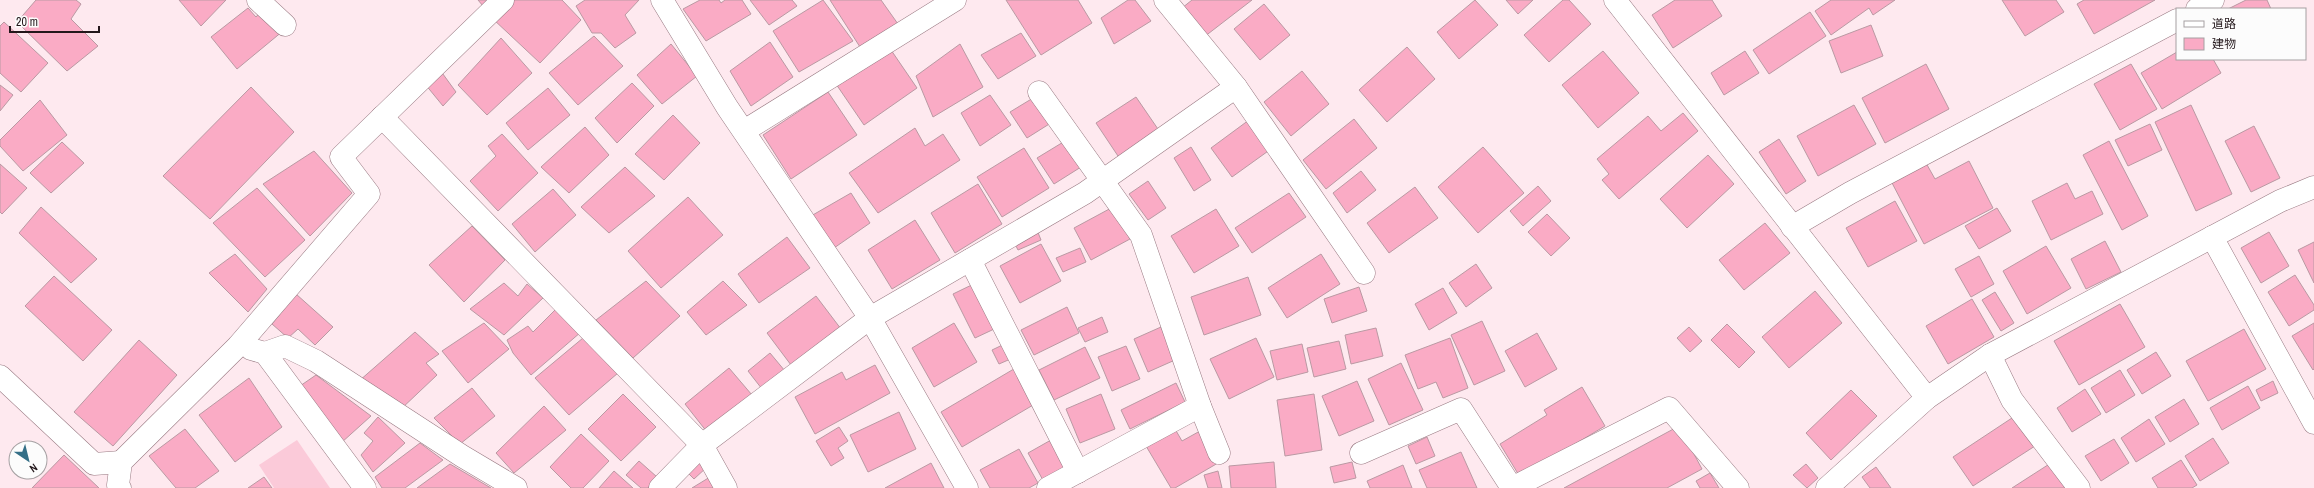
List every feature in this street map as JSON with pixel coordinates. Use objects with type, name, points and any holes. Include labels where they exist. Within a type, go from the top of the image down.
[{"type":"street","points":[[258,0],[285,25]]},
{"type":"street","points":[[118,487],[122,462],[238,346],[369,194],[341,157],[503,0]]},
{"type":"street","points":[[662,0],[744,132],[870,318],[967,488]]},
{"type":"street","points":[[744,132],[955,0]]},
{"type":"street","points":[[1165,0],[1236,87],[1364,273]]},
{"type":"street","points":[[1615,0],[1927,398]]},
{"type":"street","points":[[2199,8],[2213,0]]},
{"type":"street","points":[[1792,227],[1850,193],[2176,21]]},
{"type":"street","points":[[660,488],[702,445],[870,318],[1085,193],[1236,87]]},
{"type":"street","points":[[1039,92],[1141,235],[1200,406],[1220,453]]},
{"type":"street","points":[[382,116],[702,445],[726,488]]},
{"type":"street","points":[[1827,488],[1927,398],[1990,355],[2212,237],[2280,202],[2314,187]]},
{"type":"street","points":[[2212,237],[2314,423]]},
{"type":"street","points":[[970,260],[1078,472]]},
{"type":"street","points":[[238,346],[264,352],[285,346],[316,361],[462,456],[516,488]]},
{"type":"street","points":[[264,352],[365,488]]},
{"type":"street","points":[[1990,355],[2012,400],[2079,488]]},
{"type":"street","points":[[0,376],[94,464],[122,462]]},
{"type":"street","points":[[1048,488],[1200,406]]},
{"type":"street","points":[[1362,453],[1461,409],[1512,488],[1670,408],[1738,488]]},
{"type":"shaded area","points":[[297,440],[330,488],[274,488],[259,465]]},
{"type":"building","points":[[36,0],[76,0],[81,4],[71,19],[98,46],[67,71],[17,22]]},
{"type":"building","points":[[179,0],[226,0],[201,26]]},
{"type":"building","points":[[478,0],[490,0],[483,6]]},
{"type":"building","points":[[512,0],[562,0],[581,20],[540,63],[493,19]]},
{"type":"building","points":[[585,0],[639,0],[625,15],[636,33],[615,48],[601,33],[592,33],[576,6]]},
{"type":"building","points":[[700,0],[719,0],[721,3],[725,0],[742,0],[751,14],[706,41],[683,9]]},
{"type":"building","points":[[750,0],[792,0],[797,6],[769,25]]},
{"type":"building","points":[[823,0],[853,41],[799,72],[773,31]]},
{"type":"building","points":[[830,0],[881,0],[898,24],[860,47]]},
{"type":"building","points":[[1006,0],[1078,0],[1092,23],[1041,55]]},
{"type":"building","points":[[1128,0],[1135,0],[1151,21],[1114,44],[1101,18]]},
{"type":"building","points":[[1192,0],[1252,0],[1204,37],[1182,8]]},
{"type":"building","points":[[1475,0],[1498,25],[1459,59],[1437,32]]},
{"type":"building","points":[[1506,0],[1533,0],[1518,14]]},
{"type":"building","points":[[1563,0],[1569,0],[1591,24],[1549,62],[1524,35]]},
{"type":"building","points":[[1675,0],[1712,0],[1722,16],[1673,48],[1652,15]]},
{"type":"building","points":[[1831,0],[1895,0],[1873,15],[1869,8],[1831,35],[1815,11]]},
{"type":"building","points":[[2002,0],[2056,0],[2064,12],[2025,36]]},
{"type":"building","points":[[2084,0],[2155,0],[2094,34],[2077,4]]},
{"type":"building","points":[[2246,0],[2267,0],[2271,8],[2230,8]]},
{"type":"building","points":[[270,1],[289,26],[237,69],[211,37],[248,8],[256,17]]},
{"type":"building","points":[[1264,4],[1290,35],[1260,60],[1234,29]]},
{"type":"building","points":[[1810,12],[1826,36],[1769,74],[1753,50]]},
{"type":"building","points":[[4,22],[48,63],[21,92],[0,73],[0,26]]},
{"type":"building","points":[[1871,25],[1883,56],[1841,73],[1829,41]]},
{"type":"building","points":[[1021,33],[1036,56],[998,79],[981,55]]},
{"type":"building","points":[[594,36],[623,66],[578,105],[549,73]]},
{"type":"building","points":[[501,38],[532,73],[487,115],[458,85]]},
{"type":"building","points":[[770,42],[793,77],[751,106],[730,71]]},
{"type":"building","points":[[671,44],[697,76],[662,104],[637,75]]},
{"type":"building","points":[[960,44],[983,87],[933,117],[916,76]]},
{"type":"building","points":[[1407,47],[1435,79],[1387,122],[1359,90]]},
{"type":"building","points":[[891,50],[917,88],[864,125],[836,84]]},
{"type":"building","points":[[1603,51],[1639,93],[1598,128],[1562,85]]},
{"type":"building","points":[[1745,51],[1759,73],[1724,95],[1711,73]]},
{"type":"building","points":[[2176,53],[2176,60],[2214,60],[2221,73],[2162,109],[2141,73]]},
{"type":"building","points":[[1926,64],[1949,109],[1885,143],[1862,98]]},
{"type":"building","points":[[2131,64],[2157,109],[2120,130],[2094,84]]},
{"type":"building","points":[[440,70],[456,92],[443,106],[425,84]]},
{"type":"building","points":[[1302,71],[1329,104],[1291,136],[1264,102]]},
{"type":"building","points":[[632,83],[654,106],[617,143],[595,118]]},
{"type":"building","points":[[0,85],[13,95],[0,111]]},
{"type":"building","points":[[251,87],[294,132],[210,219],[163,176]]},
{"type":"building","points":[[548,88],[570,115],[528,150],[506,123]]},
{"type":"building","points":[[828,92],[857,135],[791,179],[763,135]]},
{"type":"building","points":[[990,95],[1011,125],[980,146],[961,113]]},
{"type":"building","points":[[1038,95],[1054,121],[1027,138],[1010,112]]},
{"type":"building","points":[[1136,97],[1160,132],[1120,159],[1096,123]]},
{"type":"building","points":[[40,100],[67,135],[23,171],[0,146],[0,140]]},
{"type":"building","points":[[1854,105],[1876,144],[1818,176],[1797,136]]},
{"type":"building","points":[[2191,105],[2232,194],[2196,211],[2155,122]]},
{"type":"building","points":[[1683,113],[1698,131],[1619,199],[1602,180],[1609,174],[1597,159],[1648,116],[1661,131]]},
{"type":"building","points":[[673,115],[700,143],[664,180],[635,154]]},
{"type":"building","points":[[1354,119],[1377,148],[1326,189],[1303,160]]},
{"type":"building","points":[[1249,120],[1271,149],[1232,177],[1211,148]]},
{"type":"building","points":[[2150,124],[2162,150],[2128,166],[2115,140]]},
{"type":"building","points":[[2254,126],[2280,178],[2251,192],[2225,141]]},
{"type":"building","points":[[585,127],[609,155],[569,193],[541,167]]},
{"type":"building","points":[[915,128],[925,146],[943,134],[960,160],[878,213],[849,173]]},
{"type":"building","points":[[502,134],[538,173],[498,211],[470,181],[496,156],[488,146]]},
{"type":"building","points":[[1779,139],[1806,181],[1786,194],[1759,152]]},
{"type":"building","points":[[1065,141],[1081,167],[1054,184],[1037,158]]},
{"type":"building","points":[[2109,141],[2148,216],[2122,230],[2083,155]]},
{"type":"building","points":[[62,142],[84,163],[51,193],[30,173]]},
{"type":"building","points":[[1191,147],[1211,180],[1194,191],[1174,158]]},
{"type":"building","points":[[1483,147],[1524,193],[1478,233],[1438,187]]},
{"type":"building","points":[[1024,148],[1049,188],[1002,217],[977,177]]},
{"type":"building","points":[[314,151],[352,193],[310,236],[263,184]]},
{"type":"building","points":[[1708,155],[1734,184],[1687,228],[1660,199]]},
{"type":"building","points":[[1969,161],[1993,208],[1924,244],[1891,181],[1926,163],[1935,179]]},
{"type":"building","points":[[0,164],[27,188],[2,214],[0,212]]},
{"type":"building","points":[[625,167],[655,196],[609,233],[581,207]]},
{"type":"building","points":[[1361,171],[1376,190],[1347,213],[1333,193]]},
{"type":"building","points":[[1148,181],[1166,208],[1148,220],[1129,194]]},
{"type":"building","points":[[2067,183],[2075,199],[2092,191],[2103,214],[2051,240],[2032,201]]},
{"type":"building","points":[[978,184],[1002,224],[955,253],[931,213]]},
{"type":"building","points":[[1538,186],[1551,201],[1523,226],[1510,211]]},
{"type":"building","points":[[1415,187],[1438,218],[1389,253],[1367,223]]},
{"type":"building","points":[[257,188],[305,240],[265,277],[213,223]]},
{"type":"building","points":[[553,189],[576,215],[535,252],[512,224]]},
{"type":"building","points":[[851,193],[870,223],[834,248],[811,216]]},
{"type":"building","points":[[1289,193],[1306,217],[1252,253],[1235,228]]},
{"type":"building","points":[[688,197],[723,235],[661,288],[628,251]]},
{"type":"building","points":[[1895,201],[1917,241],[1868,267],[1846,228]]},
{"type":"building","points":[[41,207],[97,259],[71,283],[19,233]]},
{"type":"building","points":[[1113,207],[1130,239],[1091,260],[1074,228]]},
{"type":"building","points":[[1997,208],[2011,231],[1979,249],[1965,226]]},
{"type":"building","points":[[1216,209],[1239,246],[1194,273],[1171,236]]},
{"type":"building","points":[[1547,214],[1570,238],[1551,256],[1528,232]]},
{"type":"building","points":[[915,220],[940,260],[892,289],[868,250]]},
{"type":"building","points":[[1765,223],[1790,253],[1744,290],[1719,260]]},
{"type":"building","points":[[1035,225],[1041,240],[1018,250],[1011,236]]},
{"type":"building","points":[[472,226],[505,260],[464,302],[429,265]]},
{"type":"building","points":[[2269,232],[2289,266],[2261,283],[2241,248]]},
{"type":"building","points":[[787,237],[810,268],[759,303],[738,274]]},
{"type":"building","points":[[2105,241],[2121,272],[2086,289],[2071,259]]},
{"type":"building","points":[[2314,242],[2314,283],[2298,250]]},
{"type":"building","points":[[1041,244],[1061,281],[1020,303],[1000,266]]},
{"type":"building","points":[[2046,246],[2071,288],[2027,314],[2003,271]]},
{"type":"building","points":[[1080,248],[1086,262],[1063,272],[1056,258]]},
{"type":"building","points":[[235,254],[267,289],[248,312],[209,273]]},
{"type":"building","points":[[1321,254],[1340,284],[1287,318],[1268,288]]},
{"type":"building","points":[[1979,256],[1994,284],[1971,297],[1955,269]]},
{"type":"building","points":[[1476,264],[1492,288],[1466,307],[1449,283]]},
{"type":"building","points":[[2295,275],[2314,305],[2314,310],[2289,326],[2268,292]]},
{"type":"building","points":[[54,276],[112,330],[83,361],[25,306]]},
{"type":"building","points":[[1248,277],[1261,315],[1204,335],[1191,297]]},
{"type":"building","points":[[986,278],[1007,323],[975,338],[953,294]]},
{"type":"building","points":[[646,281],[680,316],[633,358],[596,320]]},
{"type":"building","points":[[723,281],[747,305],[706,335],[687,312]]},
{"type":"building","points":[[504,283],[518,296],[527,284],[543,298],[504,335],[470,309]]},
{"type":"building","points":[[1359,287],[1367,311],[1332,323],[1324,299]]},
{"type":"building","points":[[1443,288],[1457,313],[1429,330],[1415,304]]},
{"type":"building","points":[[1815,291],[1842,323],[1789,368],[1762,337]]},
{"type":"building","points":[[1995,292],[2014,323],[2001,331],[1982,300]]},
{"type":"building","points":[[296,294],[333,327],[315,345],[298,329],[288,338],[272,324]]},
{"type":"building","points":[[816,296],[841,329],[791,365],[767,333]]},
{"type":"building","points":[[1972,299],[1994,337],[1948,364],[1926,326]]},
{"type":"building","points":[[2120,304],[2145,347],[2079,385],[2054,341]]},
{"type":"building","points":[[559,306],[581,332],[531,375],[513,353],[507,340],[528,326],[533,332]]},
{"type":"building","points":[[1067,307],[1079,333],[1034,355],[1021,330]]},
{"type":"building","points":[[1102,317],[1108,332],[1085,342],[1078,328]]},
{"type":"building","points":[[1482,321],[1505,371],[1474,385],[1451,335]]},
{"type":"building","points":[[484,323],[509,349],[468,383],[442,351]]},
{"type":"building","points":[[954,323],[977,362],[934,387],[912,348]]},
{"type":"building","points":[[2314,323],[2314,369],[2313,370],[2292,336]]},
{"type":"building","points":[[1727,324],[1755,352],[1739,368],[1711,340]]},
{"type":"building","points":[[1161,327],[1175,360],[1148,372],[1134,339]]},
{"type":"building","points":[[1689,327],[1702,341],[1690,352],[1677,338]]},
{"type":"building","points":[[1376,328],[1383,356],[1351,364],[1345,335]]},
{"type":"building","points":[[2244,329],[2266,369],[2208,401],[2186,361]]},
{"type":"building","points":[[415,332],[439,354],[426,363],[437,375],[400,410],[359,381]]},
{"type":"building","points":[[1537,333],[1557,369],[1525,387],[1505,351]]},
{"type":"building","points":[[583,338],[618,373],[569,415],[535,378]]},
{"type":"building","points":[[1256,338],[1274,377],[1229,399],[1210,359]]},
{"type":"building","points":[[1450,338],[1468,388],[1443,398],[1436,382],[1418,389],[1405,355]]},
{"type":"building","points":[[1015,339],[1022,354],[999,364],[992,350]]},
{"type":"building","points":[[139,340],[177,375],[113,446],[74,412]]},
{"type":"building","points":[[1339,341],[1346,369],[1314,377],[1307,348]]},
{"type":"building","points":[[1302,344],[1308,372],[1277,380],[1270,351]]},
{"type":"building","points":[[1126,346],[1140,379],[1112,391],[1098,357]]},
{"type":"building","points":[[1085,347],[1100,378],[1054,400],[1039,370]]},
{"type":"building","points":[[2156,352],[2171,376],[2142,394],[2127,370]]},
{"type":"building","points":[[770,353],[785,371],[762,389],[748,371]]},
{"type":"building","points":[[1024,363],[1045,398],[962,447],[941,412]]},
{"type":"building","points":[[1401,363],[1423,410],[1389,425],[1368,379]]},
{"type":"building","points":[[875,365],[890,393],[815,434],[795,397],[842,372],[846,380]]},
{"type":"building","points":[[729,368],[752,395],[707,432],[685,404]]},
{"type":"building","points":[[2120,370],[2135,395],[2106,413],[2091,388]]},
{"type":"building","points":[[316,375],[371,416],[341,443],[300,386]]},
{"type":"building","points":[[249,378],[282,427],[235,462],[199,415]]},
{"type":"building","points":[[1357,381],[1374,421],[1339,436],[1322,396]]},
{"type":"building","points":[[2273,381],[2278,393],[2261,401],[2256,390]]},
{"type":"building","points":[[1176,383],[1185,402],[1130,429],[1121,410]]},
{"type":"building","points":[[2248,386],[2260,408],[2222,430],[2210,408]]},
{"type":"building","points":[[1582,387],[1605,426],[1520,477],[1500,444],[1547,415],[1544,410]]},
{"type":"building","points":[[472,388],[495,416],[460,444],[434,418]]},
{"type":"building","points":[[2085,389],[2101,414],[2072,432],[2057,408]]},
{"type":"building","points":[[1851,390],[1877,416],[1831,460],[1806,433]]},
{"type":"building","points":[[623,394],[656,427],[621,461],[588,429]]},
{"type":"building","points":[[1101,394],[1115,429],[1080,443],[1066,409]]},
{"type":"building","points":[[1314,394],[1322,450],[1285,456],[1277,400]]},
{"type":"building","points":[[2184,399],[2199,424],[2170,442],[2155,417]]},
{"type":"building","points":[[544,406],[566,430],[514,473],[496,453]]},
{"type":"building","points":[[899,412],[916,449],[868,472],[850,435]]},
{"type":"building","points":[[2015,416],[2035,446],[1973,486],[1953,457]]},
{"type":"building","points":[[378,417],[405,443],[373,472],[361,455],[373,441],[364,433]]},
{"type":"building","points":[[2149,419],[2165,444],[2136,462],[2121,438]]},
{"type":"building","points":[[1679,426],[1702,469],[1667,488],[1564,488]]},
{"type":"building","points":[[839,427],[848,441],[838,448],[844,458],[831,466],[816,441]]},
{"type":"building","points":[[185,429],[219,471],[195,488],[176,488],[149,456]]},
{"type":"building","points":[[1175,429],[1182,441],[1200,431],[1218,463],[1175,488],[1171,488],[1146,446]]},
{"type":"building","points":[[581,434],[609,461],[583,488],[571,488],[550,467]]},
{"type":"building","points":[[1427,437],[1435,456],[1416,464],[1408,446]]},
{"type":"building","points":[[2213,438],[2229,463],[2200,481],[2185,456]]},
{"type":"building","points":[[2114,439],[2129,463],[2101,481],[2085,456]]},
{"type":"building","points":[[1051,440],[1067,468],[1044,482],[1028,453]]},
{"type":"building","points":[[420,443],[443,460],[405,488],[382,488],[375,477]]},
{"type":"building","points":[[1019,449],[1038,483],[1029,488],[990,488],[980,470]]},
{"type":"building","points":[[1461,452],[1477,488],[1427,488],[1419,470]]},
{"type":"building","points":[[64,455],[99,488],[32,488],[40,480],[48,480],[48,472]]},
{"type":"building","points":[[697,457],[707,467],[694,479],[684,469]]},
{"type":"building","points":[[2181,460],[2197,485],[2192,488],[2158,488],[2152,478]]},
{"type":"building","points":[[639,461],[657,477],[648,488],[641,488],[626,475]]},
{"type":"building","points":[[2054,461],[2071,488],[2012,488]]},
{"type":"building","points":[[1274,462],[1276,488],[1231,488],[1229,466]]},
{"type":"building","points":[[1352,462],[1356,478],[1334,483],[1330,467]]},
{"type":"building","points":[[931,463],[944,488],[885,488]]},
{"type":"building","points":[[450,464],[491,488],[417,488]]},
{"type":"building","points":[[1806,464],[1818,478],[1807,488],[1793,475]]},
{"type":"building","points":[[1403,465],[1412,488],[1370,488],[1367,481]]},
{"type":"building","points":[[1876,467],[1891,488],[1870,488],[1862,477]]},
{"type":"building","points":[[614,471],[633,488],[599,488]]},
{"type":"building","points":[[1218,471],[1222,488],[1208,488],[1204,475]]},
{"type":"building","points":[[1710,473],[1719,488],[1700,488],[1696,481]]},
{"type":"building","points":[[264,477],[272,488],[248,488]]},
{"type":"building","points":[[710,477],[717,488],[692,488]]}]
